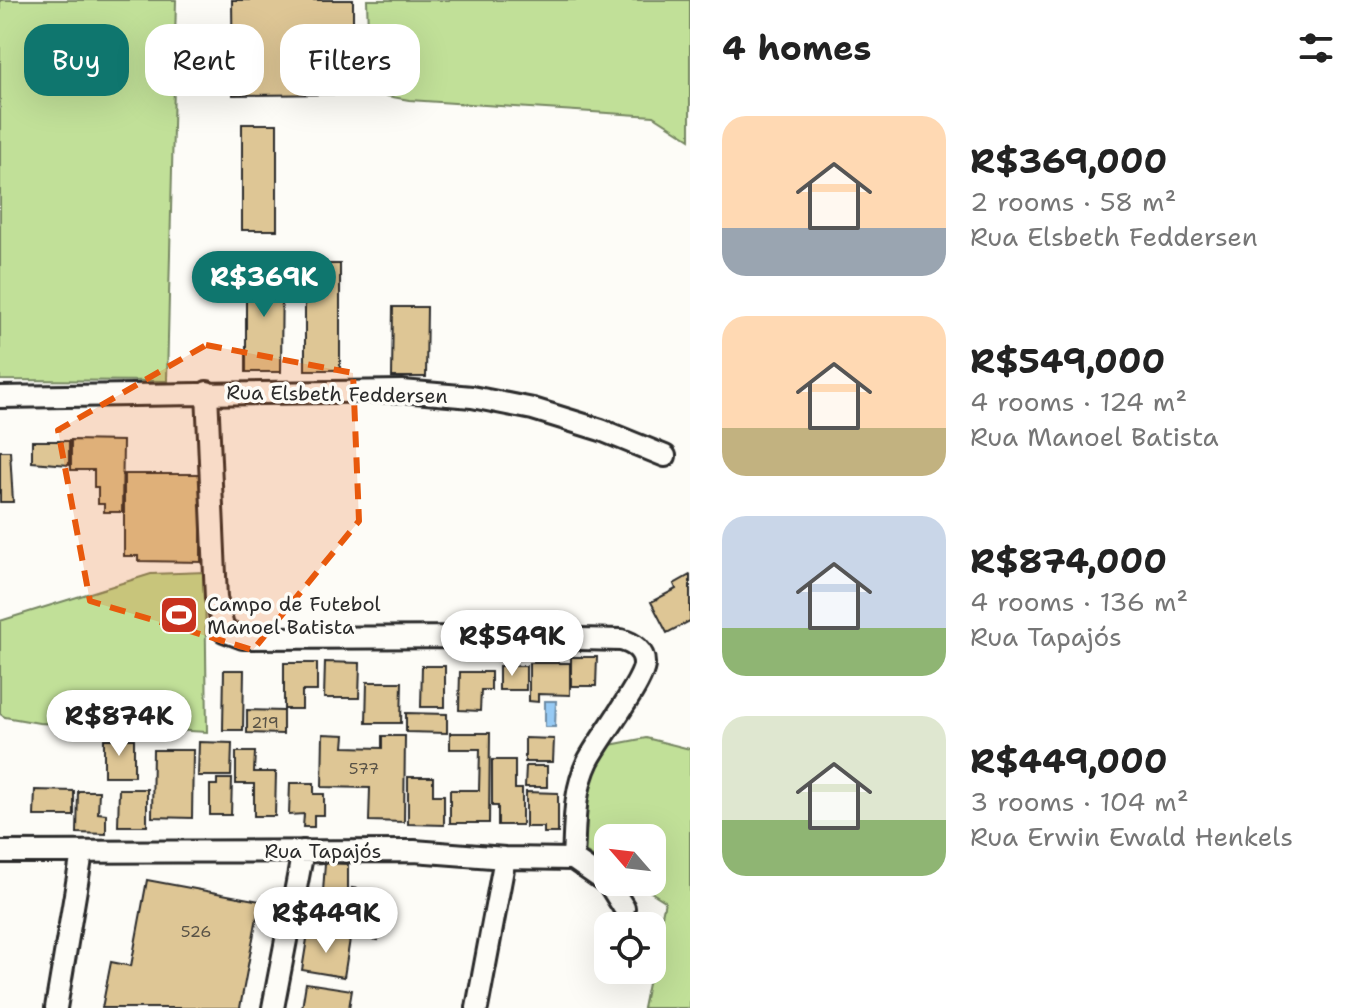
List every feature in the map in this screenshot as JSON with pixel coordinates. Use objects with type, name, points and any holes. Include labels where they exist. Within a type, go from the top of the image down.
[{"type":"street","name":"Rua Elsbeth Feddersen","points":[[0,397],[402,391],[472,397],[533,409],[601,430],[665,456]]},
{"type":"street","points":[[207,392],[216,598],[224,631],[243,638],[621,640],[631,643],[642,653],[644,666],[636,687],[601,736],[586,765],[577,797],[573,859],[609,884],[624,908]]},
{"type":"street","points":[[273,1008],[303,851]]},
{"type":"street","name":"Rua Tapajós","points":[[0,852],[414,851],[505,858],[573,859]]},
{"type":"street","points":[[56,1008],[82,853]]},
{"type":"street","points":[[477,1008],[505,858]]},
{"type":"highlighted area","points":[[206,345],[353,373],[359,521],[253,650],[90,601],[58,430]]},
{"type":"green space","points":[[0,0],[176,0],[175,24],[145,24],[145,96],[174,96],[167,381],[0,380]]},
{"type":"green space","points":[[367,0],[690,0],[690,139],[654,116],[387,96],[420,96],[420,24],[368,24]]},
{"type":"green space","points":[[205,572],[207,732],[39,723],[0,714],[0,621],[151,574]]},
{"type":"green space","points":[[646,738],[690,749],[690,1008],[643,1008],[648,984],[666,984],[665,901],[657,896],[666,896],[666,824],[594,824],[594,857],[585,852],[589,771],[605,746]]},
{"type":"water","points":[[545,701],[556,701],[555,727],[545,727]]},
{"type":"building","points":[[232,0],[353,0],[353,24],[280,24],[280,95],[264,95],[264,24],[232,24]]},
{"type":"building","points":[[242,124],[277,124],[277,230],[242,230]]},
{"type":"building","points":[[305,264],[340,264],[340,370],[305,370]]},
{"type":"building","points":[[282,265],[281,372],[246,372],[246,266]]},
{"type":"building","points":[[393,307],[427,307],[426,377],[392,377]]},
{"type":"building","points":[[71,440],[123,441],[122,512],[104,512],[104,504],[98,504],[94,470],[71,470]]},
{"type":"building","points":[[32,441],[69,441],[69,465],[32,462]]},
{"type":"building","points":[[0,451],[10,451],[13,502],[0,502]]},
{"type":"building","points":[[124,474],[201,474],[201,562],[138,561],[138,556],[124,556]]},
{"type":"building","points":[[690,575],[690,621],[667,633],[651,602],[676,589],[674,584]]},
{"type":"building","points":[[571,657],[597,657],[596,686],[571,686]]},
{"type":"building","points":[[325,662],[360,663],[359,698],[324,698]]},
{"type":"building","points":[[284,663],[317,663],[317,691],[302,691],[302,709],[284,709]]},
{"type":"building","points":[[529,663],[570,663],[570,695],[538,694],[538,702],[529,701]]},
{"type":"building","points":[[422,666],[445,666],[445,707],[421,707]]},
{"type":"building","points":[[499,666],[526,666],[526,690],[499,690]]},
{"type":"building","points":[[224,670],[244,670],[243,730],[223,730]]},
{"type":"building","points":[[460,672],[491,672],[491,690],[481,690],[480,711],[459,710]]},
{"type":"building","points":[[367,682],[402,682],[401,723],[366,723]]},
{"type":"building","points":[[247,710],[283,711],[283,734],[247,733]]},
{"type":"building","points":[[406,713],[447,714],[447,733],[406,732]]},
{"type":"building","points":[[450,733],[490,733],[489,823],[450,823],[450,790],[479,790],[480,749],[450,749]]},
{"type":"building","points":[[323,734],[345,735],[344,747],[382,748],[382,736],[405,736],[404,822],[369,821],[370,788],[322,787]]},
{"type":"building","points":[[525,738],[554,739],[553,762],[525,762]]},
{"type":"building","points":[[104,739],[134,739],[134,776],[104,776]]},
{"type":"building","points":[[199,742],[232,743],[231,776],[198,776]]},
{"type":"building","points":[[153,750],[193,750],[192,818],[152,817]]},
{"type":"building","points":[[236,752],[255,752],[254,772],[276,772],[275,816],[254,816],[254,784],[236,784]]},
{"type":"building","points":[[492,760],[515,760],[515,789],[522,789],[522,825],[498,825],[498,806],[492,806]]},
{"type":"building","points":[[526,766],[547,766],[547,787],[525,787]]},
{"type":"building","points":[[408,777],[433,777],[433,795],[444,795],[444,825],[408,824]]},
{"type":"building","points":[[217,779],[232,779],[231,815],[210,815],[210,785],[217,785]]},
{"type":"building","points":[[290,783],[314,783],[314,794],[324,794],[324,815],[314,815],[314,827],[303,827],[304,814],[289,815]]},
{"type":"building","points":[[119,789],[147,789],[147,826],[118,826]]},
{"type":"building","points":[[35,790],[74,791],[74,816],[34,816]]},
{"type":"building","points":[[78,791],[99,791],[98,813],[106,814],[106,834],[77,833]]},
{"type":"building","points":[[526,792],[558,793],[558,833],[544,833],[544,827],[526,827]]},
{"type":"building","points":[[325,863],[348,864],[343,931],[317,927]]},
{"type":"building","points":[[147,880],[260,901],[240,1008],[102,1008],[111,962],[131,966]]},
{"type":"building","points":[[352,888],[376,892],[374,901],[384,902],[378,940],[356,936],[357,927],[346,926]]},
{"type":"building","points":[[308,933],[350,939],[344,977],[302,970]]},
{"type":"building","points":[[306,983],[352,990],[349,1008],[302,1008]]},
{"type":"place","name":"Campo de Futebol Manoel Batista","points":[[179,615]]}]
